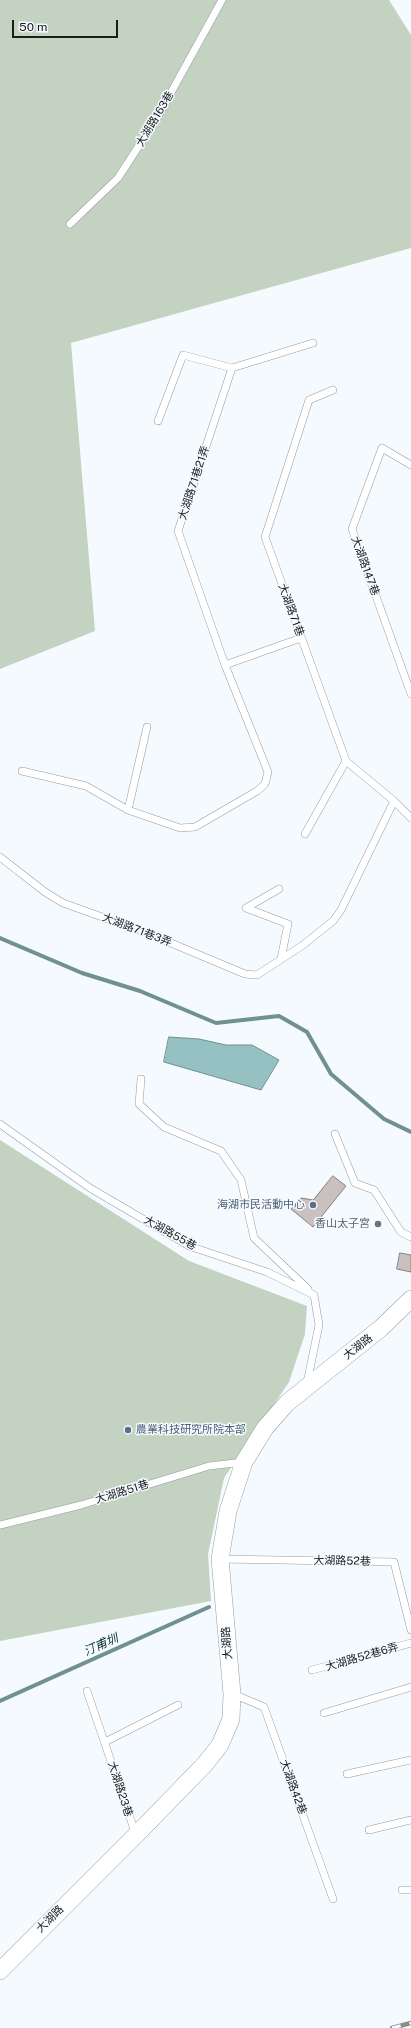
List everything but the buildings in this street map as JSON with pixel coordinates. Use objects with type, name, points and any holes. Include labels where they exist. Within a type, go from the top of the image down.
[{"type":"street","name":"大湖路","points":[[0,1971],[205,1764],[220,1744],[231,1719],[232,1694],[220,1559],[228,1510],[244,1462],[270,1423],[287,1402],[381,1328],[411,1299]]},
{"type":"lane","name":"大湖路163巷","points":[[70,224],[118,178],[157,118],[222,0]]},
{"type":"lane","points":[[158,421],[182,355],[232,368],[314,343]]},
{"type":"lane","name":"大湖路71巷21弄","points":[[22,771],[86,786],[128,810],[180,828],[195,827],[258,791],[265,784],[268,772],[225,665],[178,531],[232,368]]},
{"type":"lane","name":"大湖路71巷","points":[[333,390],[309,400],[264,537],[346,761]]},
{"type":"lane","name":"大湖路147巷","points":[[411,465],[382,448],[352,529],[411,694]]},
{"type":"lane","points":[[225,665],[301,638]]},
{"type":"lane","points":[[128,810],[147,726]]},
{"type":"lane","points":[[305,834],[346,761],[394,801],[411,818]]},
{"type":"lane","name":"大湖路71巷3弄","points":[[0,857],[45,892],[63,903],[147,933],[245,974],[257,975],[333,922],[341,910],[394,801]]},
{"type":"lane","points":[[280,889],[246,908],[288,924],[281,959]]},
{"type":"lane","points":[[141,1079],[139,1104],[159,1123],[164,1127],[221,1151],[241,1180],[254,1238],[314,1295],[319,1325],[307,1387]]},
{"type":"lane","name":"大湖路55巷","points":[[0,1124],[90,1188],[189,1246],[267,1272],[314,1295]]},
{"type":"lane","points":[[335,1134],[355,1183],[374,1190],[401,1232],[411,1237]]},
{"type":"lane","name":"大湖路51巷","points":[[0,1525],[81,1505],[209,1466],[244,1462]]},
{"type":"lane","name":"大湖路52巷","points":[[220,1559],[394,1562],[411,1630]]},
{"type":"lane","name":"大湖路52巷6弄","points":[[312,1670],[411,1643]]},
{"type":"lane","points":[[324,1713],[411,1687]]},
{"type":"lane","name":"大湖路23巷","points":[[87,1691],[136,1835]]},
{"type":"lane","name":"大湖路42巷","points":[[232,1694],[264,1707],[333,1899]]},
{"type":"lane","points":[[105,1742],[178,1705]]},
{"type":"lane","points":[[347,1774],[411,1760]]},
{"type":"lane","points":[[369,1830],[411,1820]]},
{"type":"lane","points":[[402,1890],[411,1890]]},
{"type":"green space","points":[[0,0],[389,0],[411,35],[411,248],[71,343],[95,631],[0,669]]},
{"type":"green space","name":"農業科技研究所院本部","points":[[0,1140],[189,1261],[307,1306],[305,1334],[289,1382],[224,1478],[208,1554],[211,1601],[0,1641]]},
{"type":"water","points":[[169,1037],[199,1039],[226,1045],[252,1045],[279,1060],[261,1090],[164,1062]]},
{"type":"waterway","points":[[0,938],[82,973],[140,991],[216,1023],[279,1016],[307,1032],[331,1074],[384,1119],[411,1132]]},
{"type":"waterway","name":"汀甫圳","points":[[0,1701],[209,1607]]},
{"type":"railway","points":[[392,2028],[411,2023]]},
{"type":"place","name":"海湖市民活動中心","points":[[313,1205]]},
{"type":"place","name":"香山太子宮","points":[[378,1224]]},
{"type":"place","name":"農業科技研究所院本部","points":[[128,1430]]}]
